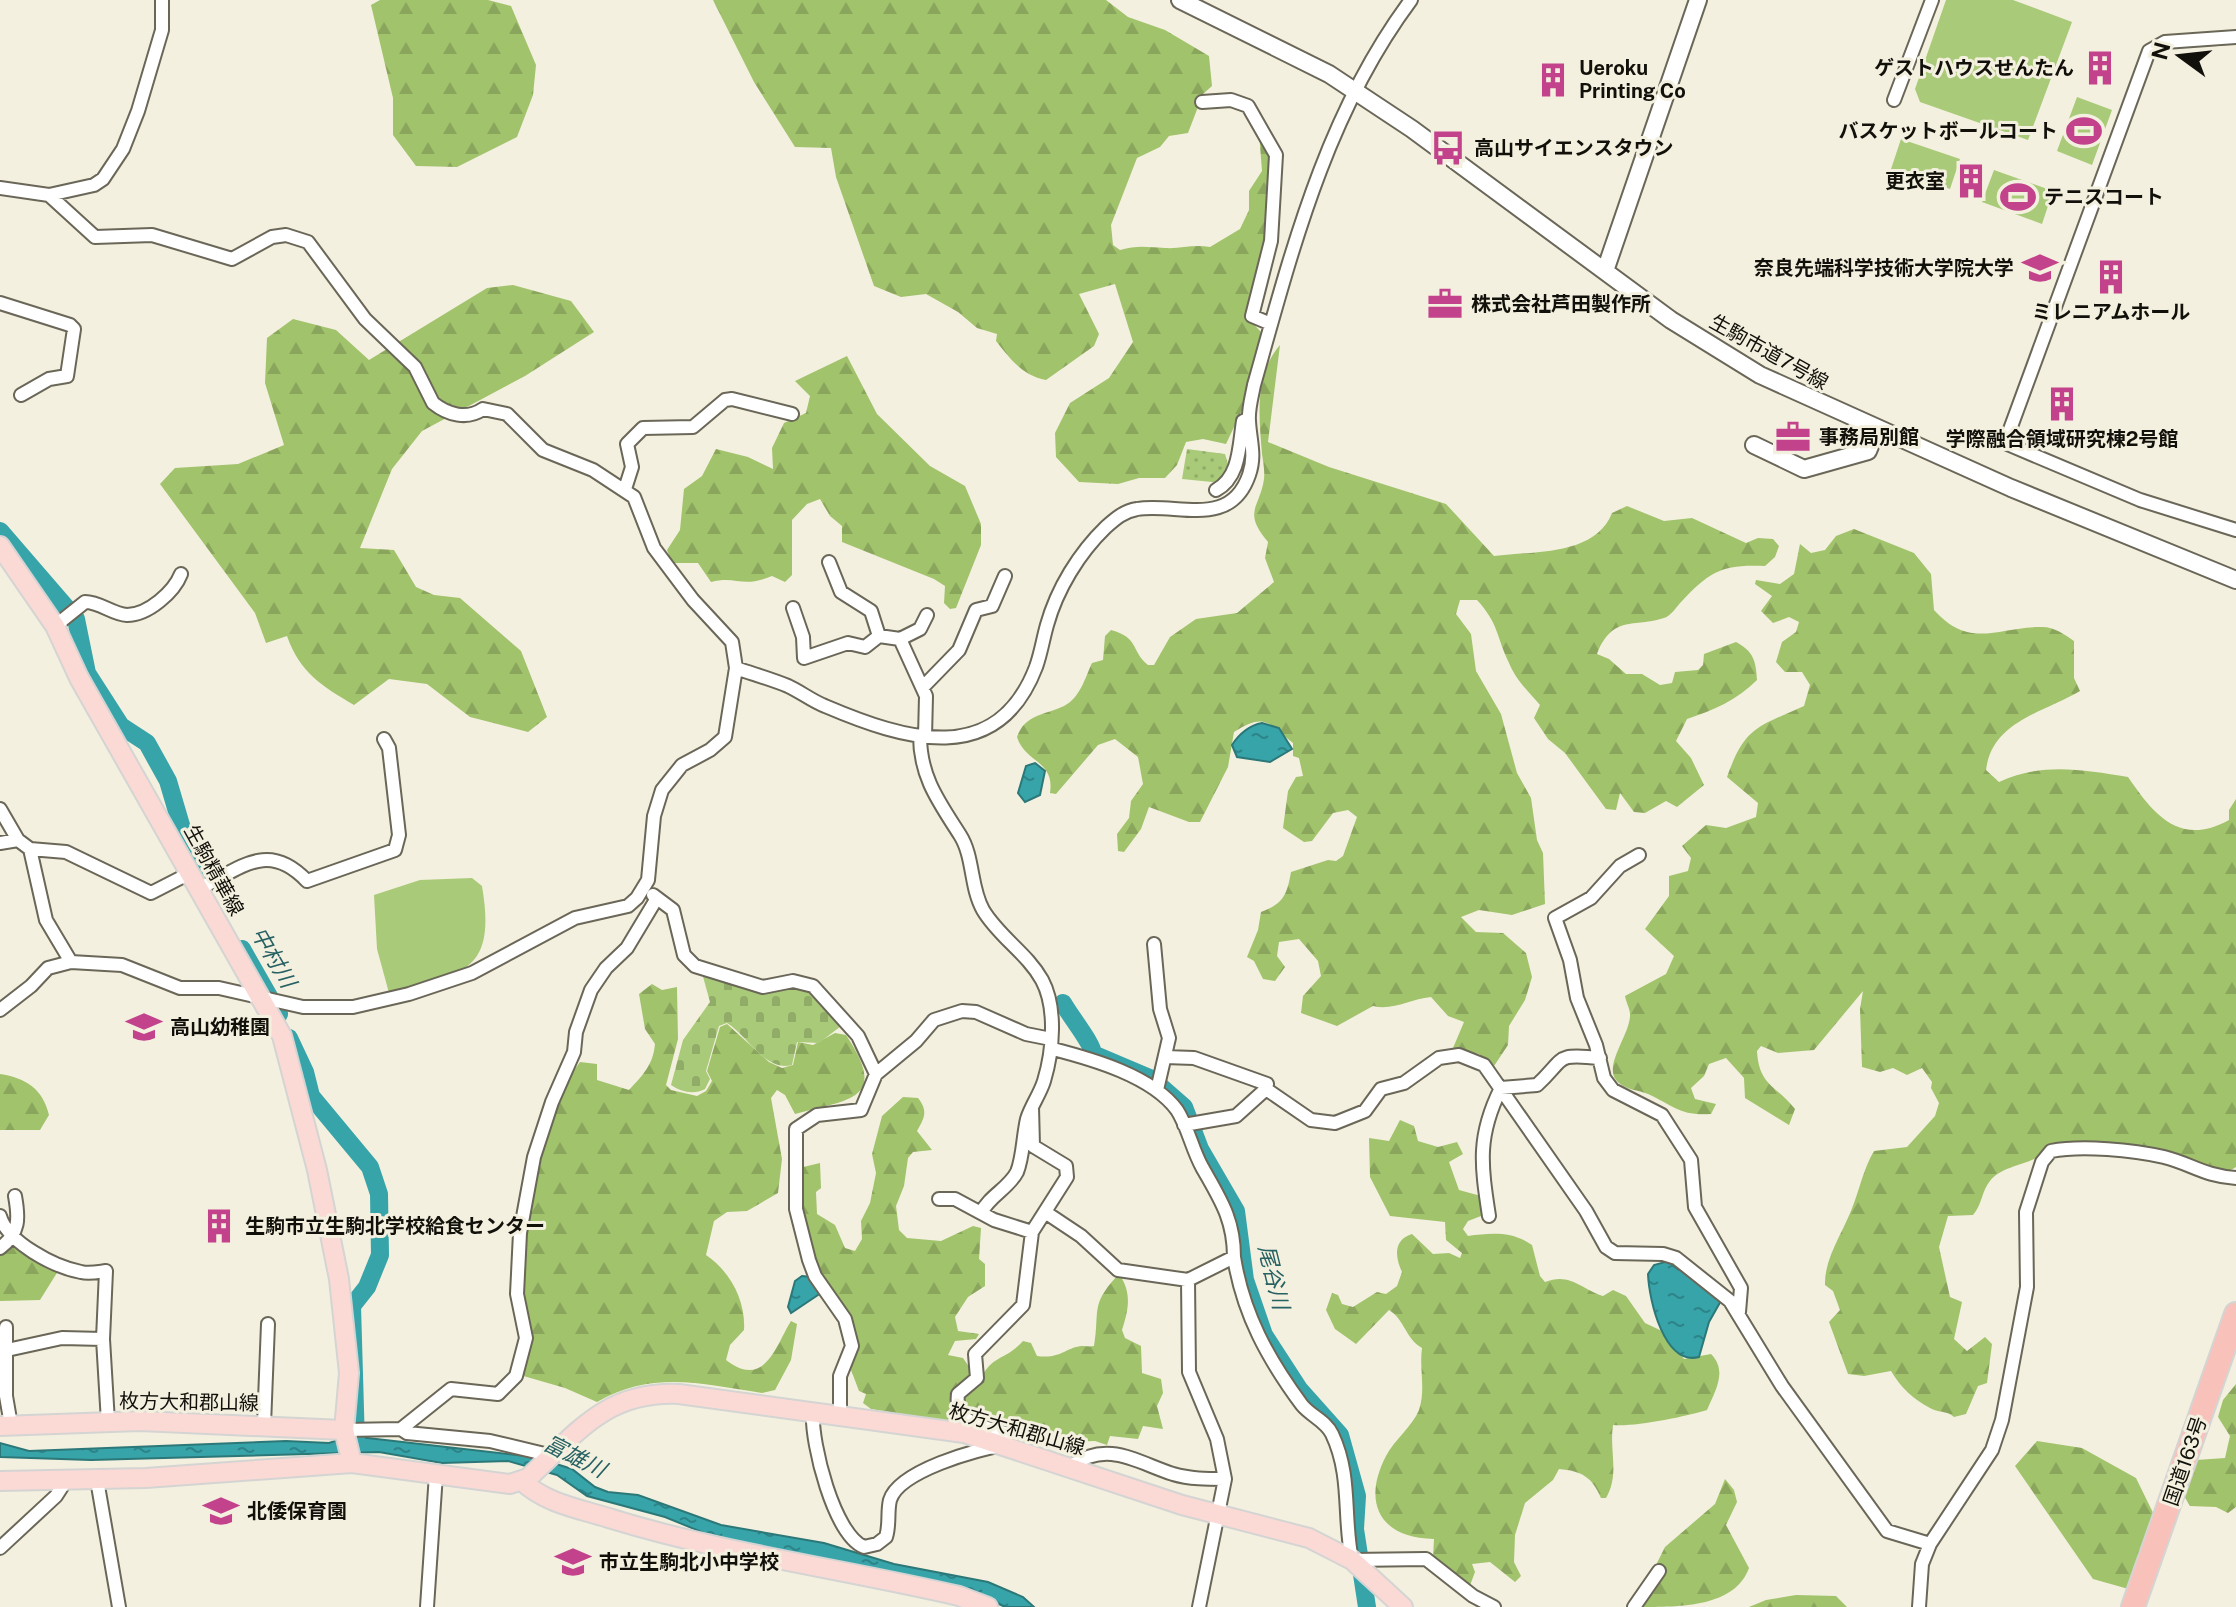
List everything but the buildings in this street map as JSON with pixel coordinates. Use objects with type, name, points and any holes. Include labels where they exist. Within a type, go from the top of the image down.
[{"type":"highway","name":"国道163号","points":[[2133,1607],[2236,1314]]},
{"type":"main road","name":"生駒精華線","points":[[0,546],[55,626],[79,678],[194,881],[266,1000],[282,1036],[334,1253],[349,1373],[344,1432]]},
{"type":"main road","name":"枚方大和郡山線","points":[[525,1480],[608,1409],[647,1393],[679,1394],[840,1415],[964,1433],[1182,1505],[1309,1538],[1352,1560],[1403,1607]]},
{"type":"main road","name":"枚方大和郡山線","points":[[5,1426],[108,1422],[264,1425],[344,1432]]},
{"type":"main road","points":[[344,1432],[351,1459]]},
{"type":"main road","points":[[0,1481],[97,1480],[351,1459],[498,1483],[525,1480],[545,1498],[625,1523],[737,1553],[858,1573],[954,1601],[988,1607]]},
{"type":"street","points":[[0,188],[49,195],[94,185],[103,179],[123,149],[159,42],[162,0]]},
{"type":"street","name":"生駒市道7号線","points":[[1180,0],[1329,74],[1412,129],[1671,320],[1760,375],[1877,429],[2236,580]]},
{"type":"street","points":[[1605,271],[1698,0]]},
{"type":"street","points":[[1894,100],[1932,0]]},
{"type":"street","points":[[736,668],[790,687],[834,710],[922,736],[981,734],[1004,719],[1036,668],[1062,585],[1115,519],[1136,509],[1207,510],[1237,495],[1248,478],[1254,454],[1248,419],[1271,324],[1315,178],[1334,127],[1345,114],[1353,92],[1406,2]]},
{"type":"street","points":[[2236,37],[2165,42],[2149,51],[2005,443],[2140,500],[2236,530]]},
{"type":"street","points":[[1202,102],[1231,100],[1248,106],[1276,155],[1271,241],[1252,316],[1271,324]]},
{"type":"street","points":[[0,1010],[48,968],[71,962],[122,965],[166,985],[219,988],[285,1004],[353,1007],[409,994],[472,973],[575,918],[628,906],[644,888],[650,867],[654,816],[662,790],[682,765],[710,750],[725,737],[736,668],[732,642],[693,600],[654,548],[638,503],[625,489],[593,470],[543,450],[507,414],[483,409],[475,415],[464,416],[441,410],[433,403],[415,367],[365,319],[308,242],[286,235],[272,237],[232,259],[152,235],[95,237],[49,195]]},
{"type":"street","points":[[0,303],[70,325],[74,329],[67,376],[49,379],[21,395]]},
{"type":"street","points":[[625,489],[632,467],[627,444],[643,428],[693,427],[725,400],[732,399],[792,414]]},
{"type":"street","points":[[1216,490],[1230,478],[1237,465],[1243,421],[1248,419]]},
{"type":"street","points":[[1754,445],[1804,469],[1868,451],[1877,429]]},
{"type":"street","points":[[829,562],[841,592],[867,606],[879,636]]},
{"type":"street","points":[[55,626],[85,602],[126,615],[136,613],[176,586],[181,574]]},
{"type":"street","points":[[923,687],[959,650],[976,610],[992,606],[1005,576]]},
{"type":"street","points":[[793,608],[803,637],[804,658],[848,643],[865,647],[879,636],[900,639],[920,629],[927,615]]},
{"type":"street","points":[[900,639],[913,674],[923,687],[927,708],[920,759],[931,791],[967,850],[980,904],[991,923],[1044,983],[1048,995],[1052,1044],[1043,1085],[1032,1107],[1016,1175],[986,1203],[981,1213]]},
{"type":"street","points":[[0,809],[18,840],[30,849],[66,852],[151,893],[262,858],[286,862],[307,881],[316,881],[395,850],[399,835],[389,748],[384,739]]},
{"type":"street","points":[[0,843],[18,840]]},
{"type":"street","points":[[30,849],[46,920],[71,962]]},
{"type":"street","points":[[1639,855],[1620,866],[1591,898],[1555,918],[1604,1078],[1613,1090],[1662,1115],[1691,1160],[1695,1207],[1741,1288],[1739,1312]]},
{"type":"street","points":[[644,888],[673,910],[688,961],[695,966],[763,987],[793,981],[813,986],[858,1036],[876,1074]]},
{"type":"street","points":[[401,1429],[451,1389],[498,1394],[516,1376],[526,1338],[517,1294],[518,1258],[534,1157],[559,1082],[574,1052],[576,1032],[591,990],[606,968],[627,948],[657,898]]},
{"type":"street","points":[[1154,944],[1160,1009],[1169,1038],[1157,1090]]},
{"type":"street","points":[[840,1415],[840,1376],[852,1346],[845,1319],[815,1276],[809,1260],[796,1209],[794,1134],[800,1124],[817,1115],[861,1110],[876,1074],[916,1041],[929,1023],[962,1011],[976,1012],[1092,1059],[1157,1090],[1178,1112],[1197,1157],[1230,1216],[1234,1257],[1245,1310],[1256,1334],[1307,1411],[1330,1430],[1339,1449],[1348,1484],[1347,1535],[1352,1560],[1426,1559],[1473,1596],[1494,1607]]},
{"type":"street","points":[[1184,1125],[1236,1116],[1266,1089],[1311,1120],[1335,1123],[1365,1111],[1381,1089],[1404,1083],[1449,1055],[1468,1057],[1484,1065],[1609,1250],[1632,1256],[1663,1254],[1676,1258],[1739,1312],[1782,1386],[1887,1531],[1930,1544]]},
{"type":"street","points":[[1501,1088],[1537,1085],[1557,1060],[1567,1055],[1600,1058]]},
{"type":"street","points":[[1165,1057],[1194,1058],[1267,1084]]},
{"type":"street","points":[[1489,1216],[1482,1139],[1501,1088]]},
{"type":"street","points":[[864,1549],[886,1537],[890,1500],[903,1483],[953,1457],[1004,1445],[1005,1433],[967,1421],[959,1413],[958,1394],[977,1378],[974,1356],[984,1341],[1023,1305],[1032,1232],[1068,1171],[1066,1166],[1033,1146],[1032,1107]]},
{"type":"street","points":[[1919,1607],[1922,1564],[1930,1544],[1992,1450],[2002,1420],[2027,1287],[2026,1212],[2037,1174],[2051,1151],[2073,1147],[2154,1155],[2205,1175],[2236,1178]]},
{"type":"street","points":[[0,1248],[13,1237],[20,1220],[15,1196]]},
{"type":"street","points":[[939,1199],[955,1199],[981,1213],[1032,1232]]},
{"type":"street","points":[[1045,1212],[1081,1236],[1118,1270],[1188,1280],[1234,1257]]},
{"type":"street","points":[[0,1216],[3,1226],[13,1237],[76,1271],[106,1271],[103,1339],[108,1422]]},
{"type":"street","points":[[1188,1280],[1189,1372],[1217,1439],[1225,1479],[1199,1607]]},
{"type":"street","points":[[264,1425],[268,1324]]},
{"type":"street","points":[[5,1426],[6,1327]]},
{"type":"street","points":[[4,1353],[62,1338],[103,1339]]},
{"type":"street","points":[[813,1413],[812,1436],[828,1491],[850,1536],[864,1549]]},
{"type":"street","points":[[344,1432],[401,1429],[490,1441],[553,1456]]},
{"type":"street","points":[[1071,1466],[1083,1458],[1111,1452],[1176,1475],[1225,1479]]},
{"type":"street","points":[[427,1607],[436,1474]]},
{"type":"street","points":[[97,1480],[119,1607]]},
{"type":"street","points":[[0,1548],[56,1496],[65,1482]]},
{"type":"street","points":[[858,1573],[864,1549]]},
{"type":"street","points":[[1634,1607],[1659,1571]]},
{"type":"green space","points":[[380,0],[488,0],[511,6],[536,65],[533,95],[517,137],[457,167],[416,166],[393,135],[393,98],[371,5]]},
{"type":"green space","points":[[713,0],[1106,0],[1128,17],[1165,30],[1209,56],[1212,86],[1203,94],[1188,133],[1169,136],[1160,147],[1137,158],[1111,225],[1113,245],[1120,250],[1137,247],[1210,247],[1240,229],[1249,210],[1249,191],[1262,171],[1259,133],[1273,161],[1267,240],[1245,315],[1261,332],[1242,410],[1226,444],[1203,439],[1186,442],[1177,465],[1165,478],[1139,478],[1118,484],[1079,482],[1056,457],[1055,433],[1070,403],[1109,378],[1133,342],[1115,284],[1079,294],[1099,334],[1094,346],[1046,380],[1030,375],[1018,366],[996,341],[997,334],[977,328],[958,312],[926,294],[901,297],[874,286],[836,177],[831,148],[795,147],[754,82]]},
{"type":"green space","points":[[1946,0],[2013,0],[2072,22],[2028,140],[1920,102],[1915,89]]},
{"type":"green space","name":"バスケットボールコート","points":[[2077,97],[2112,110],[2092,165],[2057,151]]},
{"type":"green space","points":[[1901,139],[1960,159],[1950,189],[1891,169]]},
{"type":"green space","name":"テニスコート","points":[[1994,170],[2053,191],[2042,224],[1982,202]]},
{"type":"green space","points":[[513,285],[571,301],[594,332],[525,376],[422,431],[392,469],[360,548],[394,550],[416,587],[434,595],[460,598],[521,651],[547,717],[528,732],[470,717],[427,684],[389,679],[354,705],[305,669],[287,636],[266,643],[255,613],[160,484],[175,468],[238,464],[284,445],[265,383],[267,338],[293,319],[336,330],[369,360],[487,288]]},
{"type":"green space","points":[[1280,345],[1268,442],[1329,467],[1446,504],[1494,556],[1544,552],[1578,544],[1604,527],[1612,513],[1627,506],[1664,521],[1692,518],[1746,543],[1758,538],[1773,539],[1779,546],[1775,557],[1765,566],[1738,566],[1709,576],[1667,617],[1617,628],[1603,641],[1597,654],[1609,659],[1626,674],[1642,674],[1660,685],[1672,683],[1675,672],[1698,670],[1703,665],[1704,654],[1736,642],[1750,653],[1754,662],[1757,680],[1725,704],[1687,719],[1676,741],[1691,758],[1704,785],[1677,807],[1666,801],[1645,813],[1634,812],[1620,793],[1616,810],[1606,809],[1565,753],[1548,739],[1534,718],[1540,705],[1515,675],[1484,608],[1477,600],[1460,600],[1456,614],[1471,634],[1476,671],[1501,714],[1517,773],[1531,798],[1537,840],[1543,853],[1545,904],[1512,915],[1479,910],[1461,917],[1476,932],[1503,933],[1526,953],[1532,977],[1525,1000],[1509,1026],[1508,1045],[1494,1066],[1479,1054],[1453,1048],[1464,1022],[1448,1016],[1431,997],[1388,1007],[1373,1006],[1337,1026],[1301,1013],[1303,996],[1321,976],[1318,961],[1299,939],[1279,942],[1277,956],[1285,967],[1275,981],[1263,979],[1254,961],[1247,957],[1258,930],[1261,912],[1283,898],[1291,872],[1328,860],[1336,861],[1343,856],[1357,817],[1348,810],[1333,813],[1312,841],[1304,842],[1283,828],[1288,791],[1296,777],[1303,776],[1299,758],[1293,756],[1293,743],[1272,725],[1253,722],[1234,732],[1228,767],[1200,822],[1189,822],[1149,807],[1141,829],[1124,852],[1118,851],[1117,834],[1129,818],[1131,801],[1143,784],[1138,757],[1115,739],[1098,745],[1056,794],[1050,793],[1050,782],[1044,768],[1026,752],[1017,737],[1030,719],[1064,706],[1074,698],[1092,663],[1103,660],[1105,636],[1111,630],[1131,641],[1142,660],[1154,665],[1170,637],[1196,619],[1237,613],[1274,582],[1265,558],[1268,542],[1254,516],[1264,476],[1260,396],[1266,369]]},
{"type":"green space","points":[[847,356],[877,414],[930,466],[965,486],[981,524],[981,545],[956,608],[950,609],[944,603],[945,586],[934,579],[842,542],[842,526],[830,516],[820,499],[807,504],[792,520],[792,575],[785,582],[772,576],[746,582],[711,582],[698,563],[672,563],[667,550],[680,530],[684,489],[702,476],[716,449],[748,457],[773,469],[772,448],[784,423],[806,413],[810,396],[795,381]]},
{"type":"green space","points":[[1187,449],[1225,454],[1228,464],[1222,483],[1182,479]]},
{"type":"green space","points":[[1854,529],[1914,553],[1931,574],[1934,610],[1960,630],[1984,634],[2045,627],[2074,641],[2074,678],[2080,691],[2021,720],[1998,740],[1990,753],[1986,770],[1999,782],[2031,772],[2063,769],[2128,777],[2158,814],[2170,823],[2196,830],[2229,820],[2229,810],[2236,799],[2236,1167],[2214,1170],[2164,1150],[2063,1143],[1995,1176],[1987,1185],[1973,1215],[1948,1216],[1939,1247],[1950,1297],[1962,1302],[1954,1339],[1967,1351],[1985,1337],[1992,1344],[1987,1383],[1978,1386],[1966,1414],[1954,1417],[1918,1401],[1903,1388],[1891,1371],[1864,1376],[1848,1374],[1829,1322],[1840,1310],[1833,1291],[1825,1285],[1828,1264],[1874,1151],[1907,1147],[1935,1116],[1939,1103],[1931,1088],[1932,1082],[1922,1068],[1907,1075],[1893,1068],[1880,1072],[1862,1067],[1860,1009],[1863,991],[1814,1050],[1778,1053],[1761,1046],[1757,1051],[1758,1063],[1765,1078],[1795,1109],[1789,1125],[1745,1098],[1744,1078],[1726,1058],[1709,1064],[1704,1076],[1691,1088],[1695,1099],[1716,1104],[1711,1114],[1684,1112],[1626,1087],[1614,1077],[1613,1069],[1629,1022],[1630,1012],[1625,996],[1666,974],[1674,956],[1645,929],[1669,896],[1669,876],[1688,871],[1691,858],[1682,846],[1706,825],[1726,828],[1756,817],[1758,803],[1727,777],[1734,760],[1740,747],[1755,730],[1804,706],[1810,685],[1802,672],[1785,672],[1776,662],[1782,642],[1796,632],[1799,622],[1789,617],[1773,623],[1761,611],[1772,596],[1755,584],[1756,580],[1780,584],[1794,574],[1800,544],[1811,553],[1825,550],[1836,536]]},
{"type":"green space","points":[[472,878],[482,886],[485,915],[484,937],[478,954],[454,974],[389,993],[377,949],[374,895],[420,880]]},
{"type":"green space","points":[[702,973],[810,989],[841,1026],[819,1043],[797,1042],[792,1065],[782,1066],[757,1052],[727,1023],[719,1026],[706,1071],[710,1079],[705,1089],[692,1092],[679,1089],[671,1085],[683,1040],[710,1002]]},
{"type":"green space","points":[[652,984],[662,990],[677,987],[678,1039],[666,1085],[671,1090],[697,1096],[706,1091],[712,1081],[707,1071],[720,1027],[727,1024],[769,1062],[782,1068],[793,1065],[798,1042],[813,1045],[835,1033],[846,1035],[859,1057],[864,1074],[863,1085],[856,1094],[845,1100],[795,1114],[785,1095],[777,1090],[771,1098],[782,1159],[778,1193],[747,1211],[727,1212],[714,1221],[706,1255],[722,1269],[735,1288],[744,1319],[744,1330],[730,1345],[726,1360],[739,1368],[750,1370],[760,1367],[768,1361],[791,1321],[797,1324],[791,1360],[775,1390],[762,1393],[698,1383],[658,1383],[618,1392],[597,1402],[565,1388],[520,1375],[521,1295],[527,1212],[533,1172],[544,1133],[559,1096],[580,1062],[597,1064],[597,1080],[629,1090],[643,1074],[650,1064],[655,1044],[645,1029],[639,994]]},
{"type":"green space","points":[[0,1074],[18,1078],[38,1092],[49,1115],[40,1130],[0,1130]]},
{"type":"green space","points":[[903,1097],[918,1098],[921,1103],[924,1114],[917,1131],[932,1150],[913,1152],[908,1158],[904,1186],[896,1206],[899,1230],[907,1238],[941,1241],[973,1226],[981,1228],[979,1259],[985,1264],[985,1286],[968,1297],[955,1317],[958,1331],[979,1334],[976,1339],[955,1341],[948,1355],[963,1358],[974,1374],[953,1396],[959,1423],[871,1409],[863,1403],[866,1394],[859,1391],[851,1370],[856,1345],[815,1261],[801,1208],[799,1168],[820,1163],[821,1188],[816,1192],[817,1214],[835,1225],[845,1248],[855,1251],[862,1239],[861,1221],[870,1203],[876,1173],[872,1154],[882,1116]]},
{"type":"green space","points":[[1400,1120],[1414,1126],[1418,1141],[1438,1147],[1457,1142],[1463,1154],[1449,1162],[1459,1190],[1481,1196],[1481,1216],[1468,1221],[1463,1229],[1468,1236],[1501,1234],[1524,1240],[1532,1245],[1540,1276],[1545,1282],[1569,1280],[1603,1296],[1613,1290],[1626,1296],[1645,1323],[1662,1331],[1684,1359],[1711,1354],[1719,1367],[1718,1381],[1707,1410],[1660,1421],[1613,1425],[1613,1471],[1606,1498],[1601,1498],[1585,1476],[1559,1469],[1553,1480],[1525,1503],[1515,1535],[1514,1562],[1521,1576],[1515,1582],[1490,1562],[1472,1564],[1475,1572],[1469,1588],[1433,1557],[1434,1539],[1400,1532],[1380,1514],[1376,1502],[1379,1473],[1389,1450],[1419,1410],[1422,1348],[1389,1310],[1356,1344],[1335,1329],[1326,1310],[1332,1293],[1338,1295],[1342,1304],[1353,1307],[1377,1292],[1386,1294],[1397,1286],[1402,1272],[1397,1250],[1401,1240],[1412,1234],[1433,1254],[1449,1253],[1460,1258],[1462,1253],[1446,1240],[1445,1222],[1390,1216],[1370,1177],[1369,1138],[1389,1141]]},
{"type":"green space","points":[[0,1237],[60,1268],[40,1300],[0,1301]]},
{"type":"green space","points":[[1116,1277],[1121,1277],[1128,1297],[1122,1330],[1125,1338],[1141,1346],[1142,1373],[1161,1379],[1163,1393],[1157,1406],[1163,1429],[1143,1426],[1138,1439],[1110,1436],[1107,1445],[1095,1441],[1060,1442],[1049,1437],[1038,1443],[1029,1443],[996,1431],[966,1411],[961,1405],[966,1391],[976,1387],[993,1363],[1023,1341],[1031,1343],[1037,1356],[1052,1356],[1076,1347],[1094,1346],[1099,1302]]},
{"type":"green space","points":[[2236,1384],[2236,1507],[2228,1513],[2216,1507],[2190,1506],[2184,1496],[2196,1460],[2225,1458],[2230,1436],[2218,1417],[2223,1400]]},
{"type":"green space","points":[[2037,1441],[2082,1448],[2136,1478],[2159,1525],[2132,1590],[2093,1579],[2015,1466]]},
{"type":"green space","points":[[1725,1479],[1734,1490],[1737,1502],[1726,1525],[1749,1568],[1742,1581],[1732,1591],[1704,1602],[1638,1607],[1654,1586],[1656,1565],[1665,1547],[1715,1504]]},
{"type":"green space","points":[[1796,1595],[1836,1596],[1847,1607],[1749,1607],[1766,1600]]},
{"type":"water","points":[[1262,723],[1279,728],[1292,749],[1270,762],[1237,757],[1232,745],[1249,728]]},
{"type":"water","points":[[1035,763],[1045,771],[1040,795],[1025,802],[1018,793],[1026,766]]},
{"type":"water","points":[[1672,1260],[1722,1299],[1709,1322],[1699,1357],[1687,1357],[1676,1351],[1668,1342],[1655,1314],[1648,1274],[1654,1265]]},
{"type":"water","points":[[802,1276],[812,1277],[821,1293],[791,1313],[788,1307],[795,1281]]},
{"type":"water","points":[[350,1436],[534,1457],[572,1469],[595,1487],[608,1492],[638,1495],[721,1525],[824,1543],[894,1564],[988,1582],[1023,1597],[1034,1607],[1005,1607],[980,1595],[726,1542],[665,1517],[587,1496],[557,1475],[508,1461],[442,1463],[379,1452],[91,1460],[0,1457],[0,1443],[29,1451],[286,1441],[329,1443]]},
{"type":"waterway","name":"中村川","points":[[0,531],[76,619],[87,673],[121,726],[147,743],[168,781],[191,859],[200,875]]},
{"type":"waterway","name":"中村川","points":[[242,949],[279,1014]]},
{"type":"waterway","name":"尾谷川","points":[[1063,1003],[1093,1054],[1152,1079],[1184,1107],[1200,1149],[1236,1211],[1245,1280],[1264,1335],[1299,1389],[1340,1435],[1357,1496],[1355,1529],[1367,1607]]},
{"type":"waterway","name":"中村川","points":[[289,1038],[305,1072],[311,1096],[370,1167],[379,1194],[380,1255],[367,1287],[352,1306],[356,1444]]},
{"type":"place","name":"ゲストハウスせんたん","points":[[2100,68]]},
{"type":"place","name":"Ueroku Printing Co","points":[[1553,80]]},
{"type":"place","name":"バスケットボールコート","points":[[2084,131]]},
{"type":"place","name":"高山サイエンスタウン","points":[[1448,148]]},
{"type":"place","name":"更衣室","points":[[1971,181]]},
{"type":"place","name":"テニスコート","points":[[2018,197]]},
{"type":"place","name":"奈良先端科学技術大学院大学","points":[[2040,268]]},
{"type":"place","name":"ミレニアムホール","points":[[2111,277]]},
{"type":"place","name":"株式会社芦田製作所","points":[[1445,304]]},
{"type":"place","name":"学際融合領域研究棟2号館","points":[[2062,404]]},
{"type":"place","name":"事務局別館","points":[[1793,437]]},
{"type":"place","name":"高山幼稚園","points":[[144,1027]]},
{"type":"place","name":"生駒市立生駒北学校給食センター","points":[[219,1226]]},
{"type":"place","name":"北倭保育園","points":[[221,1511]]},
{"type":"place","name":"市立生駒北小中学校","points":[[573,1562]]},
{"type":"water label","name":"富雄川","points":[[575,1456]]}]
